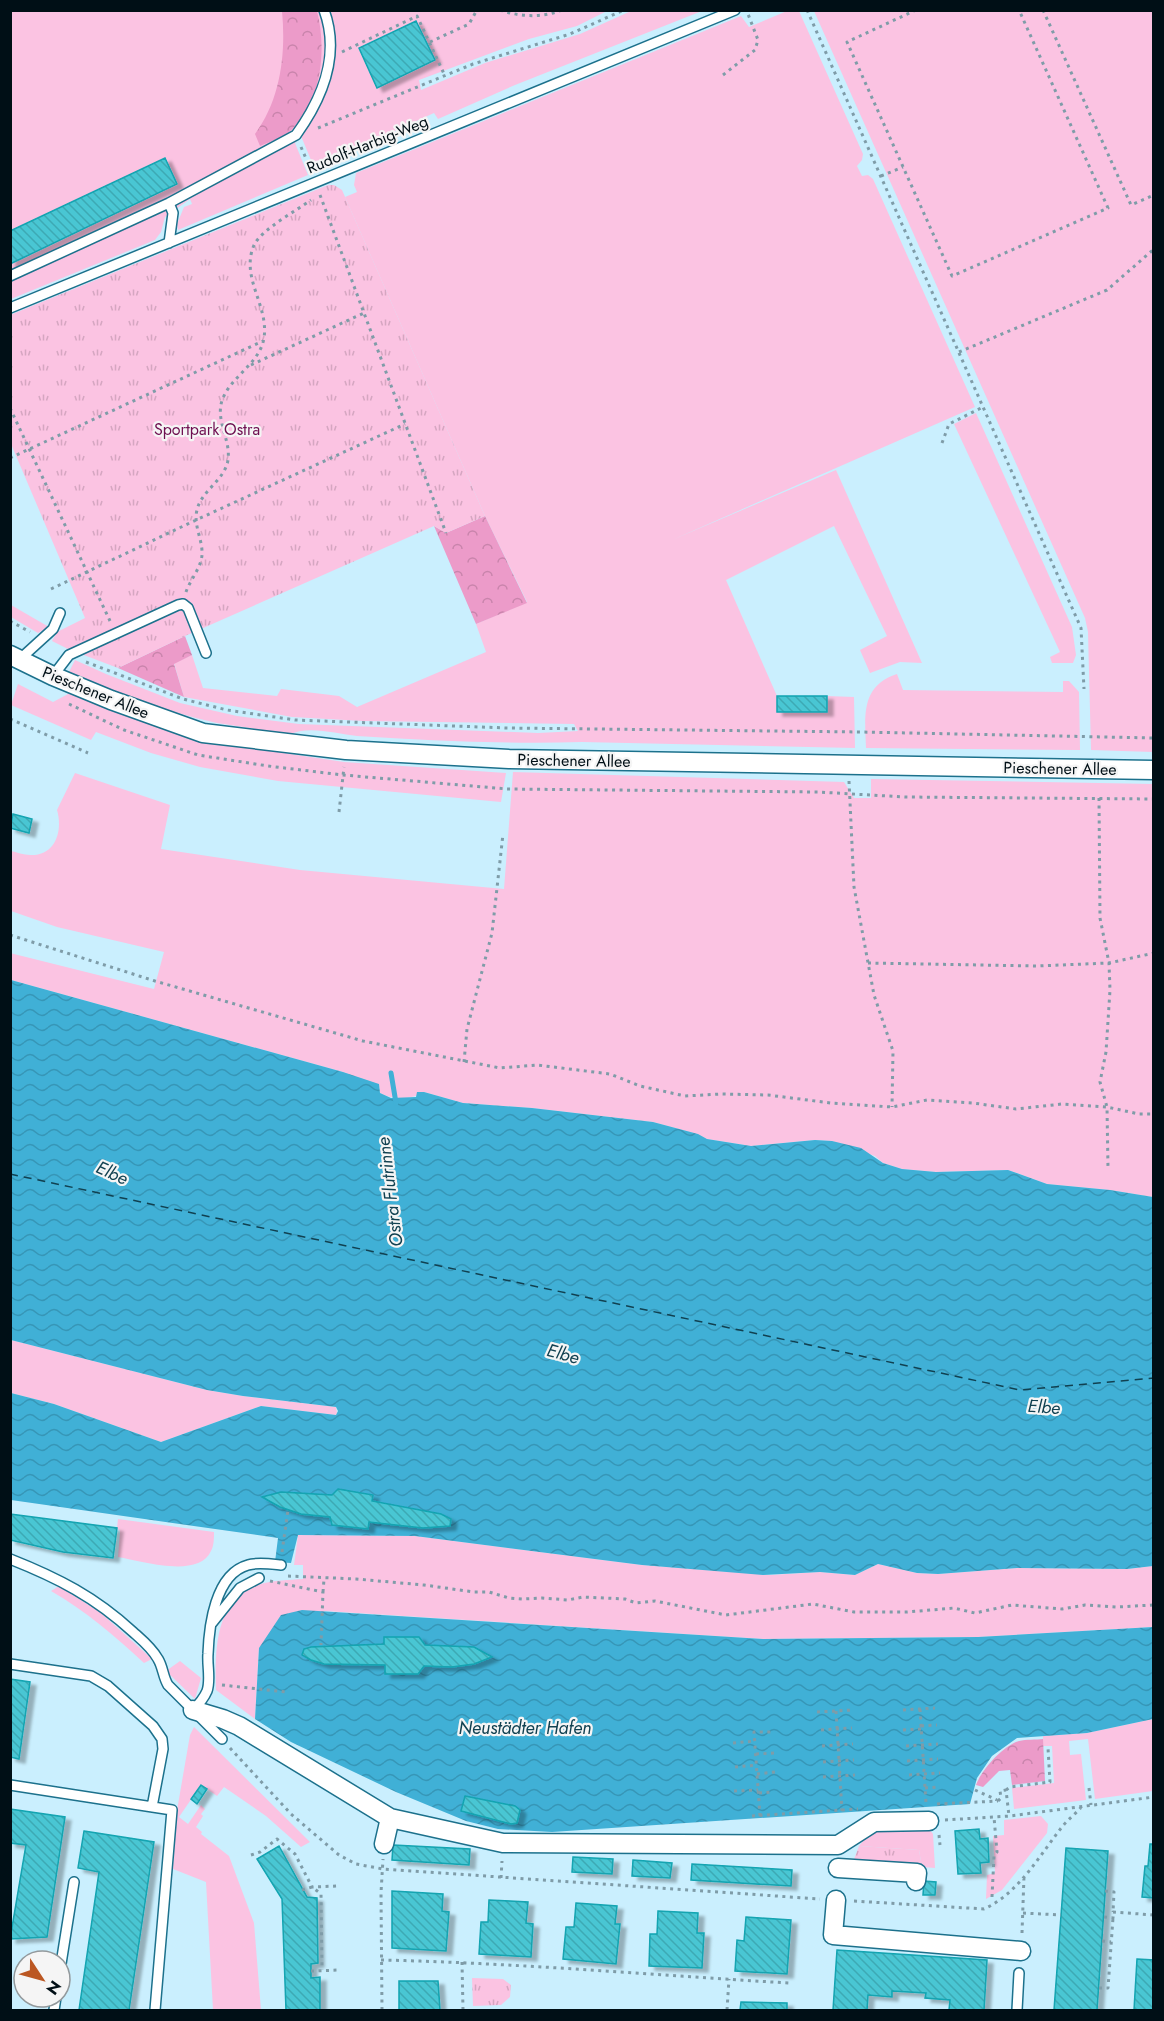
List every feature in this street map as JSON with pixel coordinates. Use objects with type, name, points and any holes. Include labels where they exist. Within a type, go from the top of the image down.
[{"type":"street","name":"Pieschener Allee","points":[[14,657],[111,700],[203,733],[345,750],[509,759],[1154,770]]},
{"type":"street","points":[[193,1710],[239,1726],[390,1818],[502,1848],[838,1845],[874,1822],[928,1813]]},
{"type":"street","points":[[383,1853],[390,1818]]},
{"type":"street","points":[[838,1845],[838,1872],[917,1873],[916,1881]]},
{"type":"street","points":[[836,1900],[833,1935],[1021,1952]]},
{"type":"lane","points":[[10,276],[169,203],[297,139],[320,96],[327,75],[330,58],[324,10]]},
{"type":"lane","name":"Rudolf-Harbig-Weg","points":[[10,308],[735,10]]},
{"type":"lane","points":[[169,203],[173,213],[169,243]]},
{"type":"lane","points":[[53,676],[69,655],[116,632],[183,604],[188,608],[206,652]]},
{"type":"lane","points":[[14,657],[53,629],[60,613]]},
{"type":"lane","points":[[10,1558],[54,1577],[98,1603],[124,1624],[150,1648],[160,1661],[162,1674],[168,1685],[222,1739]]},
{"type":"lane","points":[[193,1710],[206,1694],[207,1655],[211,1625],[214,1606],[221,1589],[232,1574],[248,1565],[281,1565]]},
{"type":"lane","points":[[211,1625],[240,1588],[259,1578]]},
{"type":"lane","points":[[10,1664],[91,1676],[108,1686],[153,1726],[162,1739],[163,1749],[153,1807]]},
{"type":"lane","points":[[10,1785],[172,1810],[155,2010]]},
{"type":"lane","points":[[63,1949],[74,1882]]},
{"type":"lane","points":[[1017,2010],[1019,1973]]},
{"type":"path","points":[[430,42],[469,24],[477,10]]},
{"type":"path","points":[[500,10],[514,15],[535,16],[562,10]]},
{"type":"path","points":[[313,174],[297,139],[445,76],[503,54],[570,34],[624,10]]},
{"type":"path","points":[[723,75],[755,50],[758,40],[746,10]]},
{"type":"path","points":[[807,10],[1081,628],[1084,689]]},
{"type":"path","points":[[916,10],[847,42],[952,276],[1108,208],[1019,10]]},
{"type":"path","points":[[1043,10],[1131,205],[1154,195]]},
{"type":"path","points":[[330,58],[417,16],[445,76]]},
{"type":"path","points":[[881,176],[903,167]]},
{"type":"path","points":[[183,604],[189,581],[202,558],[202,542],[196,520],[197,508],[225,471],[228,462],[220,413],[223,397],[249,366],[264,340],[265,324],[250,277],[249,260],[255,243],[263,234],[321,196],[446,533]]},
{"type":"path","points":[[959,352],[1107,290],[1154,249]]},
{"type":"path","points":[[249,366],[364,313]]},
{"type":"path","points":[[10,458],[264,340]]},
{"type":"path","points":[[942,444],[949,424],[983,407]]},
{"type":"path","points":[[10,408],[116,632]]},
{"type":"path","points":[[51,589],[405,424]]},
{"type":"path","points":[[10,621],[41,639]]},
{"type":"path","points":[[69,655],[183,699],[227,710],[295,720],[507,728],[1154,738]]},
{"type":"path","points":[[10,719],[88,753]]},
{"type":"path","points":[[339,812],[345,750]]},
{"type":"path","points":[[849,764],[854,887],[874,995],[893,1051],[892,1107]]},
{"type":"path","points":[[1099,798],[1100,918],[1109,963],[1110,990],[1106,1052],[1100,1082],[1107,1107],[1108,1168]]},
{"type":"path","points":[[464,1062],[467,1029],[492,933],[503,834]]},
{"type":"path","points":[[10,935],[154,981],[352,1038],[500,1068],[537,1065],[610,1074],[640,1086],[685,1096],[768,1095],[831,1103],[892,1107],[927,1100],[1016,1109],[1062,1104],[1107,1107],[1139,1114],[1154,1114]]},
{"type":"path","points":[[868,963],[1037,966],[1109,963],[1154,953]]},
{"type":"path","points":[[281,1565],[288,1510]]},
{"type":"path","points":[[259,1578],[280,1576],[356,1579],[489,1592],[522,1599],[568,1600],[583,1597],[625,1599],[636,1603],[655,1601],[726,1615],[813,1604],[854,1612],[907,1612],[954,1608],[975,1613],[1012,1605],[1062,1609],[1085,1605],[1116,1607],[1154,1605]]},
{"type":"path","points":[[259,1578],[323,1592]]},
{"type":"path","points":[[321,1646],[324,1579]]},
{"type":"path","points":[[208,1683],[286,1692]]},
{"type":"path","points":[[903,1710],[935,1708]]},
{"type":"path","points":[[920,1709],[928,1813],[1010,1816],[1154,1797]]},
{"type":"path","points":[[817,1712],[853,1710]]},
{"type":"path","points":[[836,1711],[842,1810]]},
{"type":"path","points":[[903,1730],[937,1725]]},
{"type":"path","points":[[821,1730],[852,1728]]},
{"type":"path","points":[[760,1816],[754,1732],[772,1732]]},
{"type":"path","points":[[222,1739],[291,1814],[339,1855],[356,1864],[374,1869],[984,1909],[999,1902],[1011,1891],[1067,1820],[1082,1806]]},
{"type":"path","points":[[733,1743],[755,1741]]},
{"type":"path","points":[[822,1746],[853,1744]]},
{"type":"path","points":[[906,1746],[938,1744]]},
{"type":"path","points":[[998,1801],[1001,1798],[1000,1791],[1010,1787],[1050,1782],[1048,1748]]},
{"type":"path","points":[[756,1754],[776,1753]]},
{"type":"path","points":[[907,1761],[938,1759]]},
{"type":"path","points":[[823,1762],[854,1760]]},
{"type":"path","points":[[735,1767],[757,1765]]},
{"type":"path","points":[[757,1774],[775,1772]]},
{"type":"path","points":[[909,1776],[940,1773]]},
{"type":"path","points":[[823,1777],[855,1775]]},
{"type":"path","points":[[925,1788],[940,1787]]},
{"type":"path","points":[[1089,1788],[1091,1805]]},
{"type":"path","points":[[975,1790],[992,1796],[998,1801]]},
{"type":"path","points":[[1006,1790],[1010,1816]]},
{"type":"path","points":[[734,1791],[774,1792]]},
{"type":"path","points":[[991,1801],[998,1801]]},
{"type":"path","points":[[992,1897],[994,1856],[997,1852],[994,1817]]},
{"type":"path","points":[[251,1856],[277,1839],[295,1854],[312,1887],[321,1894],[322,1970]]},
{"type":"path","points":[[501,1878],[502,1848]]},
{"type":"path","points":[[382,2010],[383,1853]]},
{"type":"path","points":[[1021,1952],[1024,1876]]},
{"type":"path","points":[[302,1890],[312,1887],[338,1886]]},
{"type":"path","points":[[1099,1988],[1108,1988],[1113,1918],[1114,1892],[1105,1891]]},
{"type":"path","points":[[1113,1911],[1154,1915]]},
{"type":"path","points":[[1023,1913],[1061,1915]]},
{"type":"path","points":[[1104,1917],[1113,1918]]},
{"type":"path","points":[[1102,1941],[1111,1941]]},
{"type":"path","points":[[381,1960],[462,1962],[789,1983]]},
{"type":"path","points":[[462,1962],[463,2010]]},
{"type":"path","points":[[311,1971],[340,1970]]},
{"type":"path","points":[[727,2010],[729,1980]]},
{"type":"green space","points":[[10,11],[607,11],[577,26],[529,39],[419,80],[421,90],[485,63],[580,34],[631,11],[702,11],[515,85],[438,119],[434,113],[338,157],[339,162],[316,172],[301,136],[295,143],[308,175],[178,230],[177,224],[184,207],[192,204],[190,199],[165,217],[161,232],[155,240],[11,299]]},
{"type":"green space","points":[[282,11],[317,11],[321,42],[319,75],[309,107],[300,120],[286,134],[260,146],[255,134],[271,106],[280,75],[283,43]]},
{"type":"green space","points":[[787,11],[799,11],[863,154],[857,166],[862,176],[868,175],[873,179],[975,407],[672,540],[836,470],[922,663],[900,662],[870,673],[860,650],[887,636],[834,526],[726,580],[777,696],[777,712],[827,712],[827,696],[854,697],[855,748],[470,742],[357,736],[313,730],[289,735],[217,723],[160,708],[69,672],[75,660],[180,703],[237,716],[299,724],[538,733],[578,731],[574,724],[363,721],[292,717],[184,697],[174,663],[192,655],[203,688],[277,696],[281,689],[339,696],[357,707],[486,652],[476,624],[527,602],[485,516],[345,197],[357,192],[354,185],[356,173],[741,16],[749,27]]},
{"type":"green space","points":[[814,11],[1153,11],[1153,752],[1091,750],[1088,632],[1085,618]]},
{"type":"green space","name":"Sportpark Ostra","points":[[328,185],[334,185],[342,190],[485,516],[446,533],[434,526],[118,668],[52,641],[57,632],[85,618],[11,444],[10,315]]},
{"type":"green space","points":[[976,413],[1072,627],[1076,655],[1073,663],[1052,663],[1050,657],[1060,652],[954,424]]},
{"type":"green space","points":[[485,516],[527,603],[476,624],[434,526],[446,533]]},
{"type":"green space","points":[[11,605],[49,627],[38,633],[11,617]]},
{"type":"green space","points":[[185,636],[192,655],[174,664],[184,697],[118,668]]},
{"type":"green space","points":[[897,674],[903,690],[1063,692],[1063,681],[1069,681],[1079,692],[1080,750],[866,748],[867,704],[876,686]]},
{"type":"green space","points":[[18,684],[53,702],[70,693],[118,713],[197,740],[344,762],[506,773],[501,802],[278,781],[200,767],[151,753],[96,732],[91,740],[11,705]]},
{"type":"green space","points":[[513,772],[844,782],[854,798],[871,798],[871,779],[1153,784],[1153,1197],[1047,1184],[1008,1170],[936,1172],[902,1169],[883,1163],[875,1156],[832,1141],[815,1140],[751,1146],[707,1139],[653,1122],[532,1108],[463,1103],[424,1092],[408,1098],[390,1097],[380,1093],[379,1085],[343,1072],[11,980],[10,953],[154,989],[164,952],[57,927],[11,911],[11,851],[28,855],[39,854],[52,846],[59,826],[57,810],[75,773],[170,805],[161,849],[300,870],[504,889]]},
{"type":"green space","points":[[11,1340],[207,1390],[336,1407],[337,1413],[336,1415],[261,1406],[161,1442],[54,1404],[11,1393]]},
{"type":"green space","points":[[118,1519],[214,1532],[213,1547],[205,1559],[195,1564],[182,1566],[154,1564],[118,1557],[120,1531],[117,1528]]},
{"type":"green space","points":[[298,1535],[415,1536],[642,1565],[770,1575],[820,1572],[855,1575],[878,1564],[917,1573],[938,1574],[1017,1568],[1127,1569],[1153,1566],[1153,1627],[978,1637],[763,1639],[325,1611],[259,1648],[255,1719],[216,1690],[217,1643],[220,1627],[234,1601],[246,1591],[261,1584],[303,1579],[303,1565],[294,1565]]},
{"type":"green space","points":[[59,1586],[101,1613],[152,1659],[144,1663],[100,1624],[51,1591]]},
{"type":"green space","points":[[180,1661],[201,1678],[195,1699],[166,1671]]},
{"type":"green space","points":[[1153,1719],[1153,1791],[1095,1799],[1088,1739],[1069,1741],[1070,1755],[1081,1754],[1086,1800],[1014,1809],[1012,1788],[1054,1783],[1052,1746],[1043,1746],[1043,1736],[1087,1733]]},
{"type":"green space","points":[[194,1727],[310,1842],[301,1847],[266,1816],[224,1787],[217,1796],[201,1785],[179,1817],[188,1824],[201,1805],[205,1809],[196,1827],[202,1832],[201,1834],[229,1856],[254,1923],[261,2010],[213,2010],[206,1882],[173,1869],[175,1822],[190,1735]]},
{"type":"green space","points":[[1043,1739],[1045,1781],[1012,1785],[1010,1770],[999,1771],[983,1787],[976,1785],[988,1765],[1006,1748],[1019,1741]]},
{"type":"green space","points":[[1041,1816],[1048,1824],[1047,1833],[1002,1890],[986,1899],[987,1875],[995,1873],[993,1836],[1004,1835],[1004,1820]]},
{"type":"green space","points":[[929,1829],[933,1834],[935,1868],[922,1867],[919,1850],[859,1846],[867,1836],[874,1832]]},
{"type":"green space","points":[[859,1846],[919,1850],[922,1867],[853,1862]]},
{"type":"green space","points":[[472,1978],[503,1979],[511,1985],[510,1997],[501,2005],[473,2006]]},
{"type":"water","name":"Elbe","points":[[11,980],[343,1072],[379,1084],[380,1093],[391,1098],[416,1097],[417,1092],[424,1092],[463,1103],[532,1108],[653,1122],[698,1134],[707,1139],[751,1146],[815,1140],[832,1141],[861,1148],[883,1163],[902,1169],[936,1172],[1008,1170],[1047,1184],[1153,1197],[1153,1566],[1127,1569],[1017,1568],[938,1574],[917,1573],[878,1564],[855,1575],[820,1572],[763,1575],[642,1565],[415,1536],[298,1535],[291,1563],[275,1562],[278,1538],[11,1500],[11,1393],[54,1404],[161,1442],[261,1406],[336,1415],[338,1411],[336,1407],[207,1390],[11,1340]]},
{"type":"water","name":"Neustädter Hafen","points":[[302,1610],[763,1639],[978,1637],[1153,1627],[1153,1719],[1087,1733],[1017,1738],[992,1756],[977,1778],[970,1804],[552,1832],[498,1829],[466,1821],[396,1792],[291,1742],[255,1719],[259,1648],[281,1615]]},
{"type":"building","points":[[416,21],[435,60],[377,88],[359,48]]},
{"type":"building","points":[[165,158],[177,184],[10,264],[10,231]]},
{"type":"building","points":[[777,696],[827,696],[827,712],[777,712]]},
{"type":"building","points":[[13,814],[32,819],[29,833],[10,828]]},
{"type":"building","points":[[338,1489],[373,1495],[372,1501],[441,1514],[451,1519],[450,1526],[423,1528],[369,1522],[368,1529],[332,1525],[330,1517],[301,1514],[280,1507],[262,1497],[281,1492],[332,1495]]},
{"type":"building","points":[[10,1514],[117,1528],[113,1558],[63,1552],[10,1540]]},
{"type":"building","points":[[384,1637],[419,1637],[425,1645],[474,1647],[492,1657],[474,1664],[452,1667],[424,1666],[418,1674],[385,1674],[385,1665],[324,1664],[302,1655],[304,1649],[311,1647],[384,1644]]},
{"type":"building","points":[[10,1679],[30,1682],[19,1759],[10,1757]]},
{"type":"building","points":[[201,1785],[207,1789],[197,1804],[191,1799]]},
{"type":"building","points":[[465,1796],[515,1806],[520,1810],[517,1823],[511,1824],[461,1811]]},
{"type":"building","points":[[10,1809],[65,1817],[47,1937],[10,1939],[26,1845],[10,1843]]},
{"type":"building","points":[[979,1829],[980,1839],[988,1838],[989,1862],[980,1863],[981,1873],[958,1874],[955,1831]]},
{"type":"building","points":[[84,1831],[154,1842],[129,2010],[79,2010],[99,1872],[78,1868]]},
{"type":"building","points":[[1150,1844],[1154,1844],[1154,1898],[1142,1897]]},
{"type":"building","points":[[393,1845],[470,1849],[469,1865],[392,1860]]},
{"type":"building","points":[[279,1846],[307,1897],[317,1898],[318,1963],[311,1964],[311,1978],[320,1977],[320,2010],[286,2010],[282,1899],[257,1859]]},
{"type":"building","points":[[1066,1848],[1108,1851],[1097,2010],[1054,2010]]},
{"type":"building","points":[[573,1857],[613,1859],[612,1874],[572,1872]]},
{"type":"building","points":[[633,1860],[672,1863],[670,1878],[632,1876]]},
{"type":"building","points":[[692,1864],[792,1870],[791,1886],[691,1880]]},
{"type":"building","points":[[924,1881],[936,1882],[935,1895],[923,1895]]},
{"type":"building","points":[[392,1891],[443,1894],[442,1911],[449,1912],[446,1951],[392,1948]]},
{"type":"building","points":[[489,1900],[528,1902],[526,1923],[533,1924],[531,1957],[479,1954],[481,1922],[488,1922]]},
{"type":"building","points":[[576,1903],[617,1906],[615,1924],[620,1924],[616,1964],[563,1959],[566,1927],[574,1927]]},
{"type":"building","points":[[658,1911],[698,1913],[697,1933],[704,1933],[702,1968],[649,1966],[650,1934],[657,1934]]},
{"type":"building","points":[[746,1917],[791,1920],[787,1974],[735,1971],[737,1940],[744,1941]]},
{"type":"building","points":[[837,1950],[987,1960],[984,2010],[949,2010],[950,2000],[925,1998],[926,1993],[892,1991],[892,1997],[868,1995],[867,2010],[833,2010]]},
{"type":"building","points":[[1137,1959],[1154,1960],[1154,2010],[1134,2010]]},
{"type":"building","points":[[399,1981],[438,1981],[440,2010],[399,2010]]},
{"type":"building","points":[[741,2002],[787,2003],[787,2010],[740,2010]]},
{"type":"waterway","name":"Ostra Flutrinne","points":[[391,1073],[396,1103]]},
{"type":"ferry route","points":[[10,1174],[1020,1390],[1154,1378]]}]
